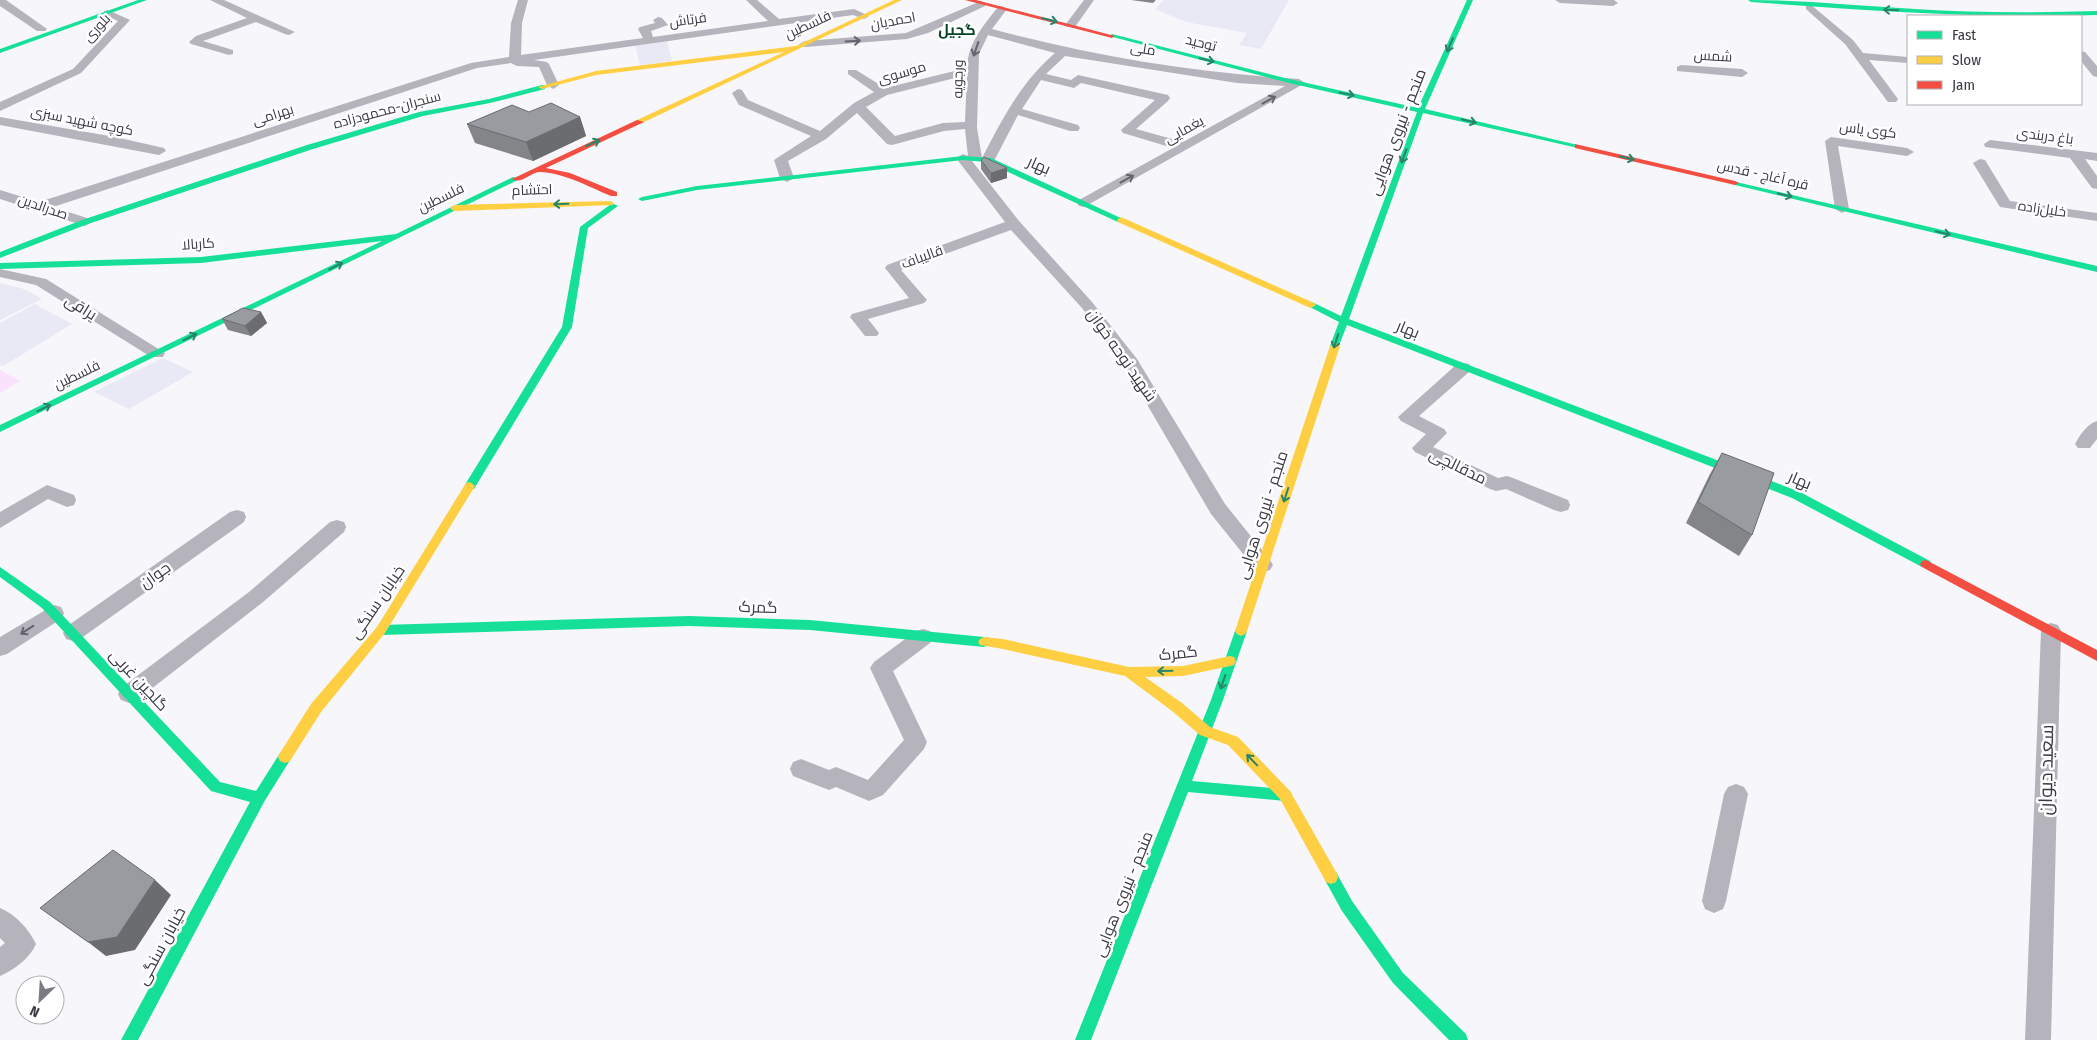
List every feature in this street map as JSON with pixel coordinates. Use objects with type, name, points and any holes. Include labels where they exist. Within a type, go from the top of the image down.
[{"type":"main road","points":[[0,44],[126,0]]},
{"type":"main road","points":[[0,51],[144,0]]},
{"type":"main road","name":"فلسطین","points":[[0,429],[454,208],[899,0]]},
{"type":"main road","name":"توحید","points":[[957,0],[974,2],[1299,83],[1421,110]]},
{"type":"main road","name":"منجم - نیروی هوایی","points":[[1083,1040],[1205,731],[1263,565],[1343,320],[1421,110],[1470,0]]},
{"type":"main road","points":[[1751,0],[1810,7],[2011,15]]},
{"type":"main road","points":[[2056,15],[2097,13]]},
{"type":"main road","name":"سنجران-محمودزاده","points":[[0,255],[85,222],[310,147],[396,122],[596,73],[800,46]]},
{"type":"main road","name":"قره آغاج - قدس","points":[[1421,110],[2097,269]]},
{"type":"main road","points":[[566,156],[570,164],[575,167],[634,193]]},
{"type":"main road","name":"بهار","points":[[634,193],[680,191],[969,158],[988,160],[1343,320],[1463,368],[1796,495],[2097,656]]},
{"type":"main road","points":[[537,169],[553,170],[572,175],[613,201],[630,206],[634,193]]},
{"type":"main road","points":[[613,201],[634,193]]},
{"type":"main road","name":"احتشام","points":[[454,208],[613,201]]},
{"type":"main road","name":"خیابان سنگی","points":[[129,1040],[258,798],[316,708],[381,630],[567,327],[584,227],[613,201]]},
{"type":"main road","name":"کاربالا","points":[[0,266],[202,260],[398,236]]},
{"type":"main road","name":"گلچین غربی","points":[[0,571],[54,613],[216,787],[258,798]]},
{"type":"main road","name":"گمرک","points":[[381,630],[689,621],[810,625],[1003,644],[1129,672],[1183,671],[1230,661]]},
{"type":"main road","name":"گمرک","points":[[1129,672],[1177,707],[1205,731]]},
{"type":"main road","points":[[1205,731],[1233,741],[1285,795],[1347,906],[1398,978],[1460,1040]]},
{"type":"main road","points":[[1184,786],[1285,795]]},
{"type":"street","points":[[215,0],[289,32]]},
{"type":"street","points":[[523,0],[518,12],[514,42],[515,60],[517,63],[543,64],[553,85]]},
{"type":"street","points":[[751,0],[782,23],[793,34]]},
{"type":"street","points":[[1071,25],[1089,0]]},
{"type":"street","points":[[1560,0],[1613,3]]},
{"type":"street","points":[[0,1],[41,29]]},
{"type":"street","name":"احمدیان","points":[[800,46],[907,36],[924,31],[974,2]]},
{"type":"street","points":[[1810,7],[1849,42],[1892,99]]},
{"type":"street","name":"ورجویه","points":[[969,158],[974,85],[973,54],[985,31],[1002,9]]},
{"type":"street","name":"فرتاش","points":[[515,60],[854,12],[864,16]]},
{"type":"street","name":"بلوری","points":[[77,71],[126,20],[108,13]]},
{"type":"street","points":[[229,52],[195,42],[200,38],[256,18]]},
{"type":"street","points":[[650,41],[644,29],[662,25],[658,20]]},
{"type":"street","name":"ملی","points":[[985,31],[1063,52],[1129,63],[1237,78],[1299,83]]},
{"type":"street","points":[[988,160],[1013,110],[1047,64],[1063,52]]},
{"type":"street","points":[[1859,56],[1907,60]]},
{"type":"street","points":[[2082,56],[2097,58]]},
{"type":"street","points":[[2082,56],[2097,73]]},
{"type":"street","name":"بهرامی","points":[[41,206],[475,65],[515,60]]},
{"type":"street","points":[[1047,64],[1129,63]]},
{"type":"street","name":"شمس","points":[[1681,69],[1742,73]]},
{"type":"street","name":"موسوی","points":[[787,178],[781,160],[821,136],[858,106],[883,92],[973,70]]},
{"type":"street","name":"کوچه شهید سبزی","points":[[1,106],[77,71]]},
{"type":"street","points":[[852,72],[883,92]]},
{"type":"street","points":[[1038,76],[1074,84],[1078,79],[1164,98],[1127,130],[1185,147]]},
{"type":"street","name":"یغمایی","points":[[1084,203],[1299,83]]},
{"type":"street","points":[[738,93],[743,102],[821,136]]},
{"type":"street","points":[[858,106],[892,141],[943,127],[971,125]]},
{"type":"street","points":[[1013,110],[1074,128]]},
{"type":"street","name":"کوچه شهید سبزی","points":[[0,121],[115,141],[159,151]]},
{"type":"street","name":"کوی یاس","points":[[1842,209],[1831,141],[1908,152]]},
{"type":"street","name":"باغ دربندی","points":[[1990,144],[2097,157]]},
{"type":"street","points":[[2075,154],[2097,185]]},
{"type":"street","name":"شهید نوحه خوان","points":[[969,158],[1014,224],[1087,305],[1131,363],[1218,508],[1263,565]]},
{"type":"street","name":"خلیل‌زاده","points":[[1980,163],[2005,204],[2097,217]]},
{"type":"street","name":"صدرالدین","points":[[0,194],[85,222]]},
{"type":"street","name":"قالیباف","points":[[871,333],[858,317],[919,300],[892,268],[1014,224]]},
{"type":"street","name":"یراقی","points":[[0,273],[41,282],[157,353]]},
{"type":"street","name":"مدقالچی","points":[[1463,368],[1407,417],[1438,434],[1421,448],[1496,485],[1506,482],[1561,505]]},
{"type":"street","points":[[2084,444],[2097,426]]},
{"type":"street","points":[[0,521],[47,491],[66,500]]},
{"type":"street","name":"جوان","points":[[72,633],[237,517]]},
{"type":"street","points":[[129,694],[256,597],[337,527]]},
{"type":"street","points":[[0,648],[54,613]]},
{"type":"street","name":"سعید دیوان","points":[[2038,1040],[2044,909],[2045,792],[2051,631]]},
{"type":"street","points":[[801,769],[830,780],[836,777],[869,791],[875,788],[916,742],[881,668],[923,637]]},
{"type":"street","points":[[1714,902],[1736,794]]},
{"type":"street","points":[[0,920],[23,944],[0,963]]},
{"type":"shaded area","points":[[1164,0],[1289,0],[1261,49],[1239,45],[1247,33],[1186,22],[1155,9]]},
{"type":"shaded area","points":[[667,40],[672,61],[640,65],[635,45]]},
{"type":"shaded area","points":[[0,283],[24,289],[42,299],[0,320]]},
{"type":"shaded area","points":[[35,304],[72,324],[3,366],[0,365],[0,323]]},
{"type":"shaded area","points":[[163,358],[193,372],[129,409],[94,392]]},
{"type":"shaded area","points":[[0,370],[20,381],[0,393]]},
{"type":"building","points":[[551,103],[580,117],[526,142],[467,124],[512,105],[529,112]]},
{"type":"building","points":[[984,157],[1007,168],[991,173],[981,160]]},
{"type":"building","points":[[243,308],[261,312],[245,326],[222,319]]},
{"type":"building","points":[[1722,453],[1774,473],[1752,535],[1698,502]]},
{"type":"building","points":[[113,850],[155,880],[117,937],[88,942],[40,908]]},
{"type":"traffic: fast","points":[[0,51],[144,0]]},
{"type":"traffic: fast","points":[[1335,346],[1421,110],[1470,0]]},
{"type":"traffic: fast","points":[[1751,0],[1917,11],[2038,15],[2097,13]]},
{"type":"traffic: fast","points":[[1112,36],[1289,81],[1578,146]]},
{"type":"traffic: fast","points":[[0,255],[85,222],[310,147],[422,114],[490,101],[542,87]]},
{"type":"traffic: fast","points":[[642,199],[697,188],[963,158],[988,160],[1121,220]]},
{"type":"traffic: fast","points":[[0,429],[516,179]]},
{"type":"traffic: fast","points":[[1735,183],[2097,269]]},
{"type":"traffic: fast","points":[[470,486],[567,327],[584,227],[614,206]]},
{"type":"traffic: fast","points":[[0,266],[201,260],[398,236]]},
{"type":"traffic: fast","points":[[1311,305],[1343,320],[1796,495],[1926,564]]},
{"type":"traffic: fast","points":[[0,571],[46,605],[216,787],[259,798]]},
{"type":"traffic: fast","points":[[381,630],[689,621],[810,625],[984,642]]},
{"type":"traffic: fast","points":[[1083,1040],[1217,700],[1241,631]]},
{"type":"traffic: fast","points":[[129,1040],[259,798],[285,757]]},
{"type":"traffic: fast","points":[[1184,786],[1285,795]]},
{"type":"traffic: fast","points":[[1331,877],[1347,906],[1398,978],[1460,1040]]},
{"type":"traffic: slow","points":[[640,122],[899,0]]},
{"type":"traffic: slow","points":[[542,87],[596,73],[796,48]]},
{"type":"traffic: slow","points":[[454,208],[610,203]]},
{"type":"traffic: slow","points":[[1121,220],[1311,305]]},
{"type":"traffic: slow","points":[[1241,631],[1335,346]]},
{"type":"traffic: slow","points":[[285,757],[316,708],[381,630],[470,486]]},
{"type":"traffic: slow","points":[[984,642],[1003,644],[1129,672],[1183,671],[1230,661]]},
{"type":"traffic: slow","points":[[1129,672],[1177,707],[1205,731],[1233,741],[1285,795],[1331,877]]},
{"type":"traffic: jam","points":[[968,0],[1112,36]]},
{"type":"traffic: jam","points":[[516,179],[640,122]]},
{"type":"traffic: jam","points":[[1578,146],[1735,183]]},
{"type":"traffic: jam","points":[[537,169],[567,175],[614,194]]},
{"type":"traffic: jam","points":[[1926,564],[2097,656]]},
{"type":"district","name":"گجیل","points":[[957,30]]}]
